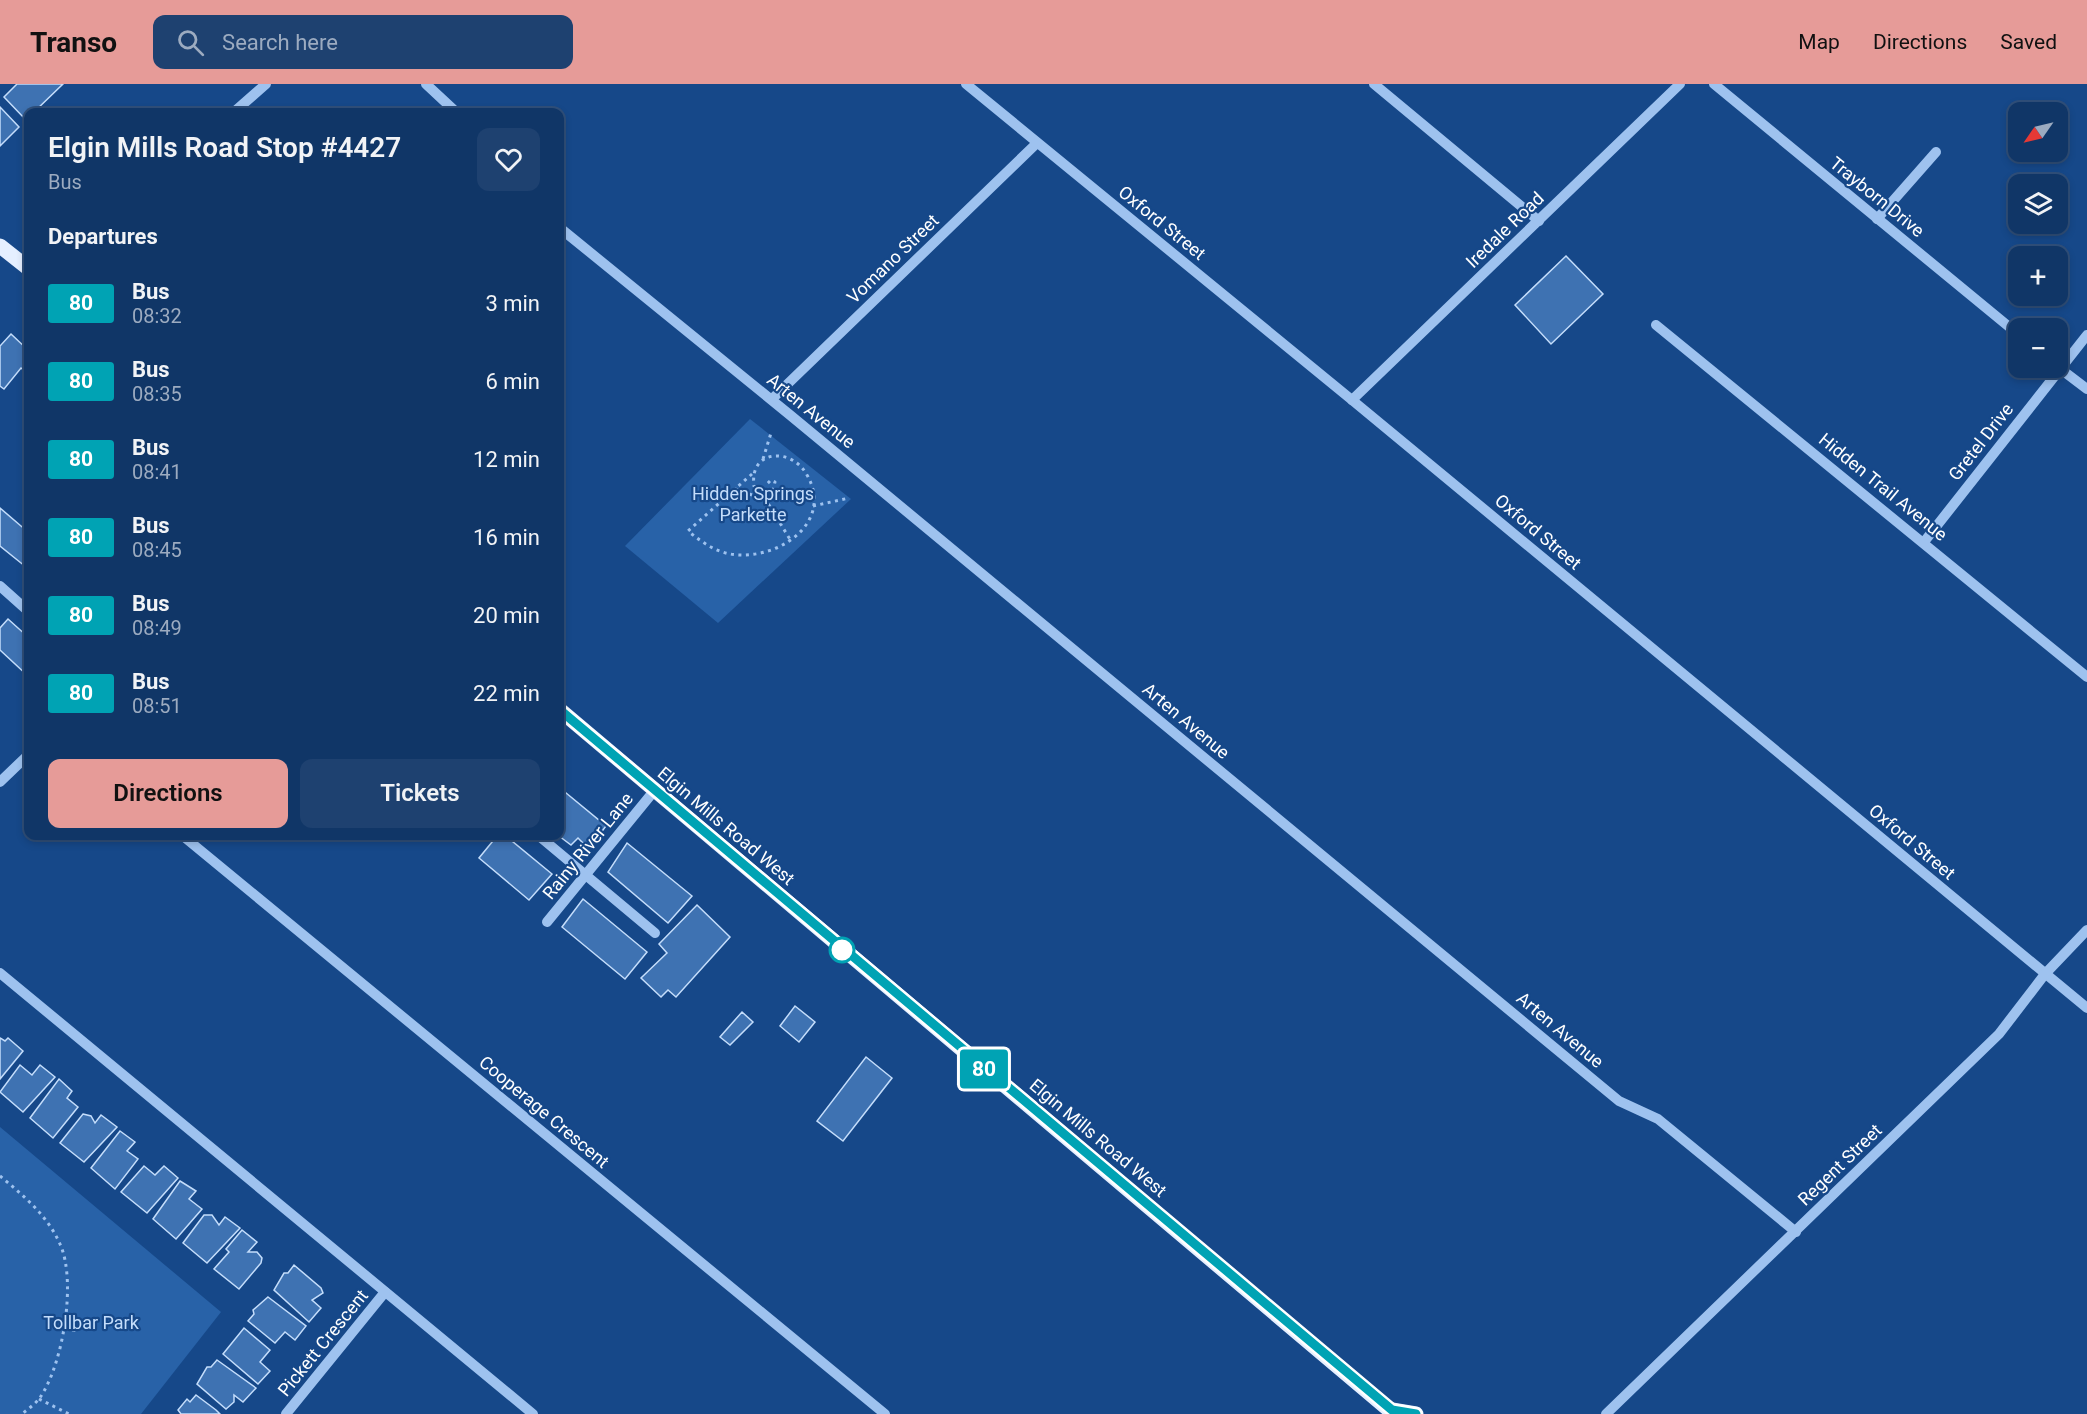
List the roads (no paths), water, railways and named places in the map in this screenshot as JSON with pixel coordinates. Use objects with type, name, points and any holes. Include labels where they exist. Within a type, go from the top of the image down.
[{"type":"main road","points":[[0,246],[24,265]]},
{"type":"main road","name":"Elgin Mills Road West","points":[[564,713],[1393,1412],[1416,1414]]},
{"type":"street","points":[[239,108],[266,84]]},
{"type":"street","points":[[426,84],[452,108]]},
{"type":"street","name":"Oxford Street","points":[[966,84],[2087,1008]]},
{"type":"street","points":[[1374,84],[1539,220]]},
{"type":"street","name":"Iredale Road","points":[[1352,400],[1680,84]]},
{"type":"street","name":"Trayborn Drive","points":[[1714,84],[2008,326]]},
{"type":"street","name":"Vomano Street","points":[[772,399],[1037,143]]},
{"type":"street","points":[[1877,219],[1936,152]]},
{"type":"street","name":"Arten Avenue","points":[[564,231],[772,399],[1619,1101],[1658,1119],[1796,1232]]},
{"type":"street","name":"Hidden Trail Avenue","points":[[1656,325],[2087,677]]},
{"type":"street","name":"Gretel Drive","points":[[2068,357],[2087,335]]},
{"type":"street","points":[[2068,374],[2087,389]]},
{"type":"street","name":"Gretel Drive","points":[[1924,542],[2051,378]]},
{"type":"street","points":[[0,586],[24,607]]},
{"type":"street","points":[[0,782],[24,759]]},
{"type":"street","name":"Rainy River Lane","points":[[547,922],[654,791]]},
{"type":"street","name":"Cooperage Crescent","points":[[188,840],[885,1414]]},
{"type":"street","points":[[544,840],[655,933]]},
{"type":"street","name":"Regent Street","points":[[1606,1414],[1999,1034],[2045,974],[2087,930]]},
{"type":"street","points":[[0,974],[533,1414]]},
{"type":"street","name":"Pickett Crescent","points":[[286,1414],[385,1292]]},
{"type":"park label","name":"Hidden Springs Parkette","points":[[753,504]]},
{"type":"park label","name":"Tollbar Park","points":[[91,1323]]}]
